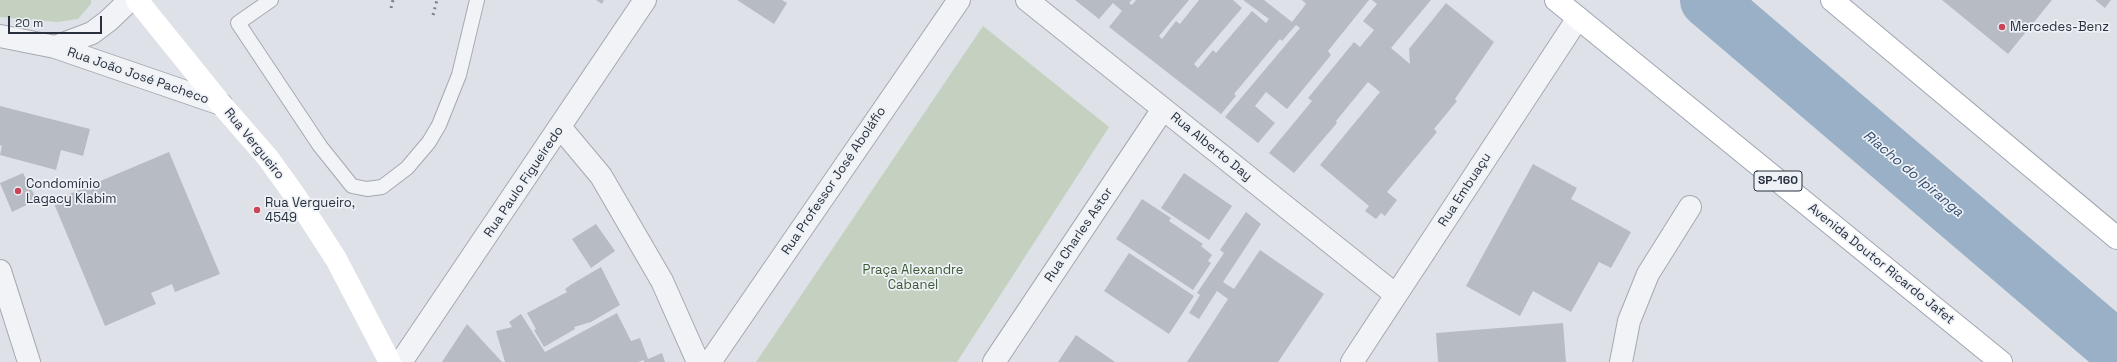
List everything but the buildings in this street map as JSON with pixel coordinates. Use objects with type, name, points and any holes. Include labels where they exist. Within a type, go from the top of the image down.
[{"type":"main road","name":"Rua Vergueiro","points":[[137,0],[221,104],[268,158],[296,197],[336,259],[390,362]]},
{"type":"main road","name":"Avenida Doutor Ricardo Jafet","points":[[1556,0],[2001,362]]},
{"type":"main road","points":[[1832,0],[2117,238]]},
{"type":"street","name":"Rua João José Pacheco","points":[[55,47],[92,33],[108,21],[130,0]]},
{"type":"street","name":"Rua Paulo Figueiredo","points":[[401,362],[645,0]]},
{"type":"street","name":"Rua Professor José Aboláfio","points":[[710,362],[959,0]]},
{"type":"street","name":"Rua Alberto Day","points":[[1027,0],[1396,295]]},
{"type":"street","name":"Rua Embuaçu","points":[[1352,362],[1578,18]]},
{"type":"street","name":"Rua João José Pacheco","points":[[0,36],[55,47],[221,104]]},
{"type":"street","name":"Rua Charles Astor","points":[[994,362],[1163,108]]},
{"type":"street","points":[[560,127],[601,176],[662,281],[698,362]]},
{"type":"street","points":[[1621,362],[1629,321],[1648,274],[1690,207]]},
{"type":"street","points":[[0,271],[29,362]]},
{"type":"lane","points":[[271,0],[238,23],[320,146],[352,186],[367,189],[382,186],[407,168],[432,136],[459,75],[477,0]]},
{"type":"green space","points":[[0,0],[91,0],[91,4],[78,19],[58,22],[0,17]]},
{"type":"green space","name":"Praça Alexandre Cabanel","points":[[983,26],[1109,127],[957,362],[756,362]]},
{"type":"waterway","name":"Riacho do Ipiranga","points":[[1708,0],[2117,349]]},
{"type":"railway","points":[[391,8],[393,0]]},
{"type":"railway","points":[[433,15],[437,0]]},
{"type":"place","name":"Mercedes-Benz","points":[[2002,27]]},
{"type":"place","name":"Condomínio Lagacy Klabim","points":[[18,191]]},
{"type":"place","name":"Rua Vergueiro, 4549","points":[[257,210]]}]
